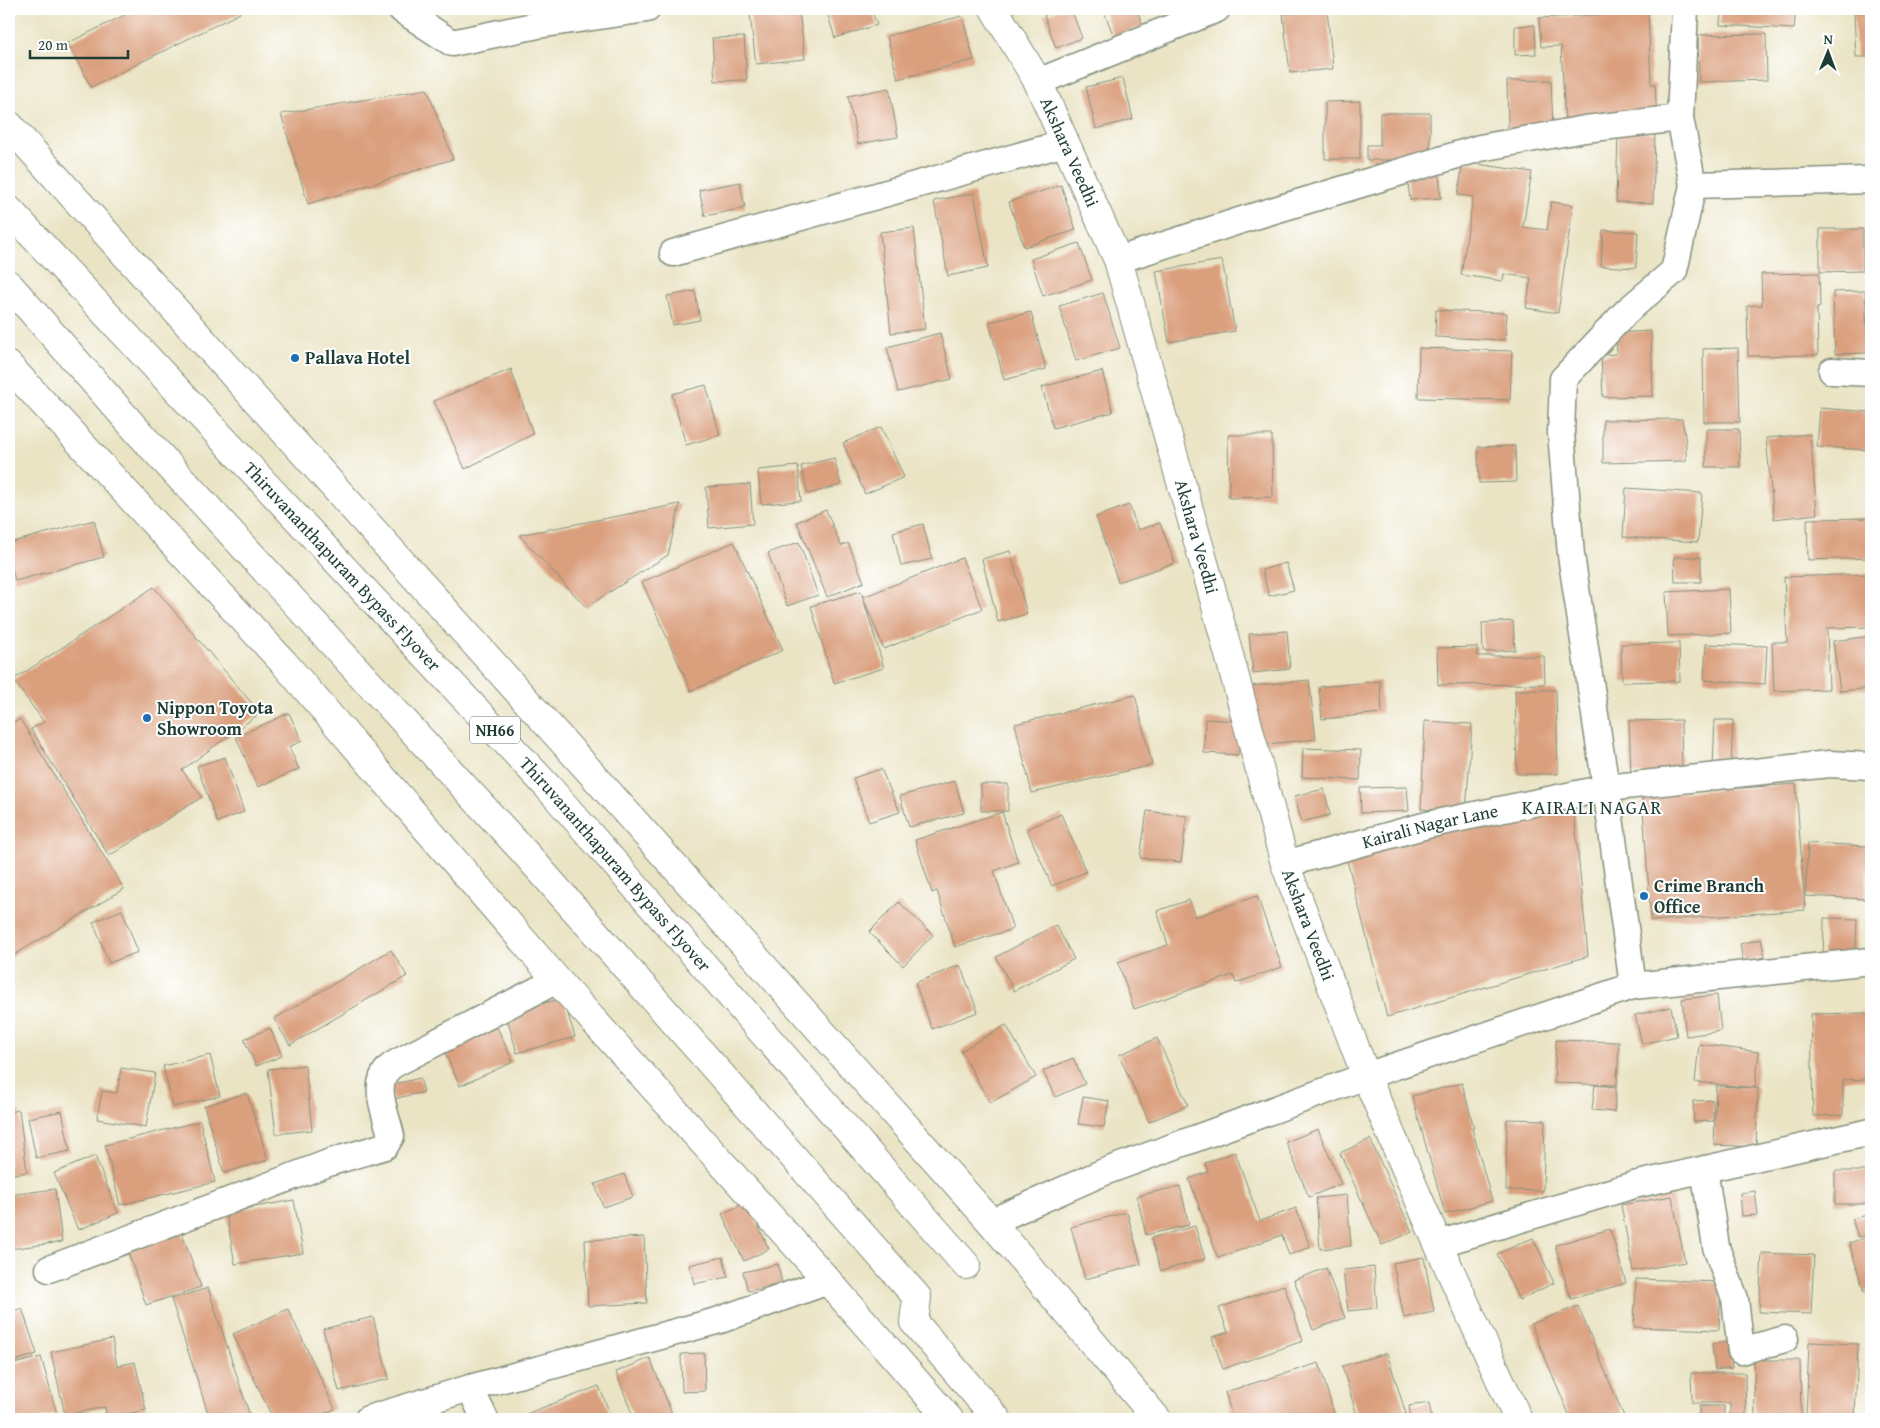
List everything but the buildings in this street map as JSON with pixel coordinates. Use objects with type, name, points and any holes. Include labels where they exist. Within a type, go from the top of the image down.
[{"type":"main road","name":"Akshara Veedhi","points":[[994,9],[1038,82],[1118,260],[1210,584],[1285,864],[1366,1076],[1438,1244],[1518,1419]]},
{"type":"main road","points":[[9,125],[593,775],[991,1222],[1157,1419]]},
{"type":"main road","name":"Thiruvananthapuram Bypass Flyover","points":[[9,210],[548,787],[966,1265]]},
{"type":"main road","points":[[9,285],[141,435],[526,854],[917,1297],[914,1322],[997,1419]]},
{"type":"main road","points":[[9,366],[284,663],[557,980],[828,1281],[949,1419]]},
{"type":"street","points":[[402,10],[452,43],[538,25],[647,9]]},
{"type":"street","points":[[1038,82],[1217,9]]},
{"type":"street","points":[[1633,986],[1571,555],[1561,433],[1564,379],[1627,311],[1674,271],[1693,185],[1680,118],[1685,9]]},
{"type":"street","points":[[1118,260],[1480,148],[1584,129],[1680,118]]},
{"type":"street","points":[[673,253],[1065,143]]},
{"type":"street","points":[[1693,185],[1871,180]]},
{"type":"street","points":[[1832,371],[1871,373]]},
{"type":"street","name":"Kairali Nagar Lane","points":[[1285,864],[1427,825],[1606,788],[1829,764],[1871,766]]},
{"type":"street","points":[[991,1222],[1104,1172],[1366,1076],[1633,986],[1871,961]]},
{"type":"street","points":[[50,1269],[331,1162],[386,1146],[390,1136],[380,1093],[382,1079],[388,1069],[557,980]]},
{"type":"street","points":[[1438,1244],[1634,1185],[1871,1132]]},
{"type":"street","points":[[1704,1169],[1716,1247],[1735,1299],[1741,1351],[1785,1339]]},
{"type":"street","points":[[368,1419],[470,1388],[720,1320],[828,1281]]},
{"type":"street","points":[[470,1388],[485,1419]]},
{"type":"place","name":"Pallava Hotel","points":[[295,358]]},
{"type":"place","name":"Nippon Toyota Showroom","points":[[147,718]]},
{"type":"place","name":"Crime Branch Office","points":[[1644,896]]},
{"type":"district","name":"KAIRALI NAGAR","points":[[1592,807]]}]
